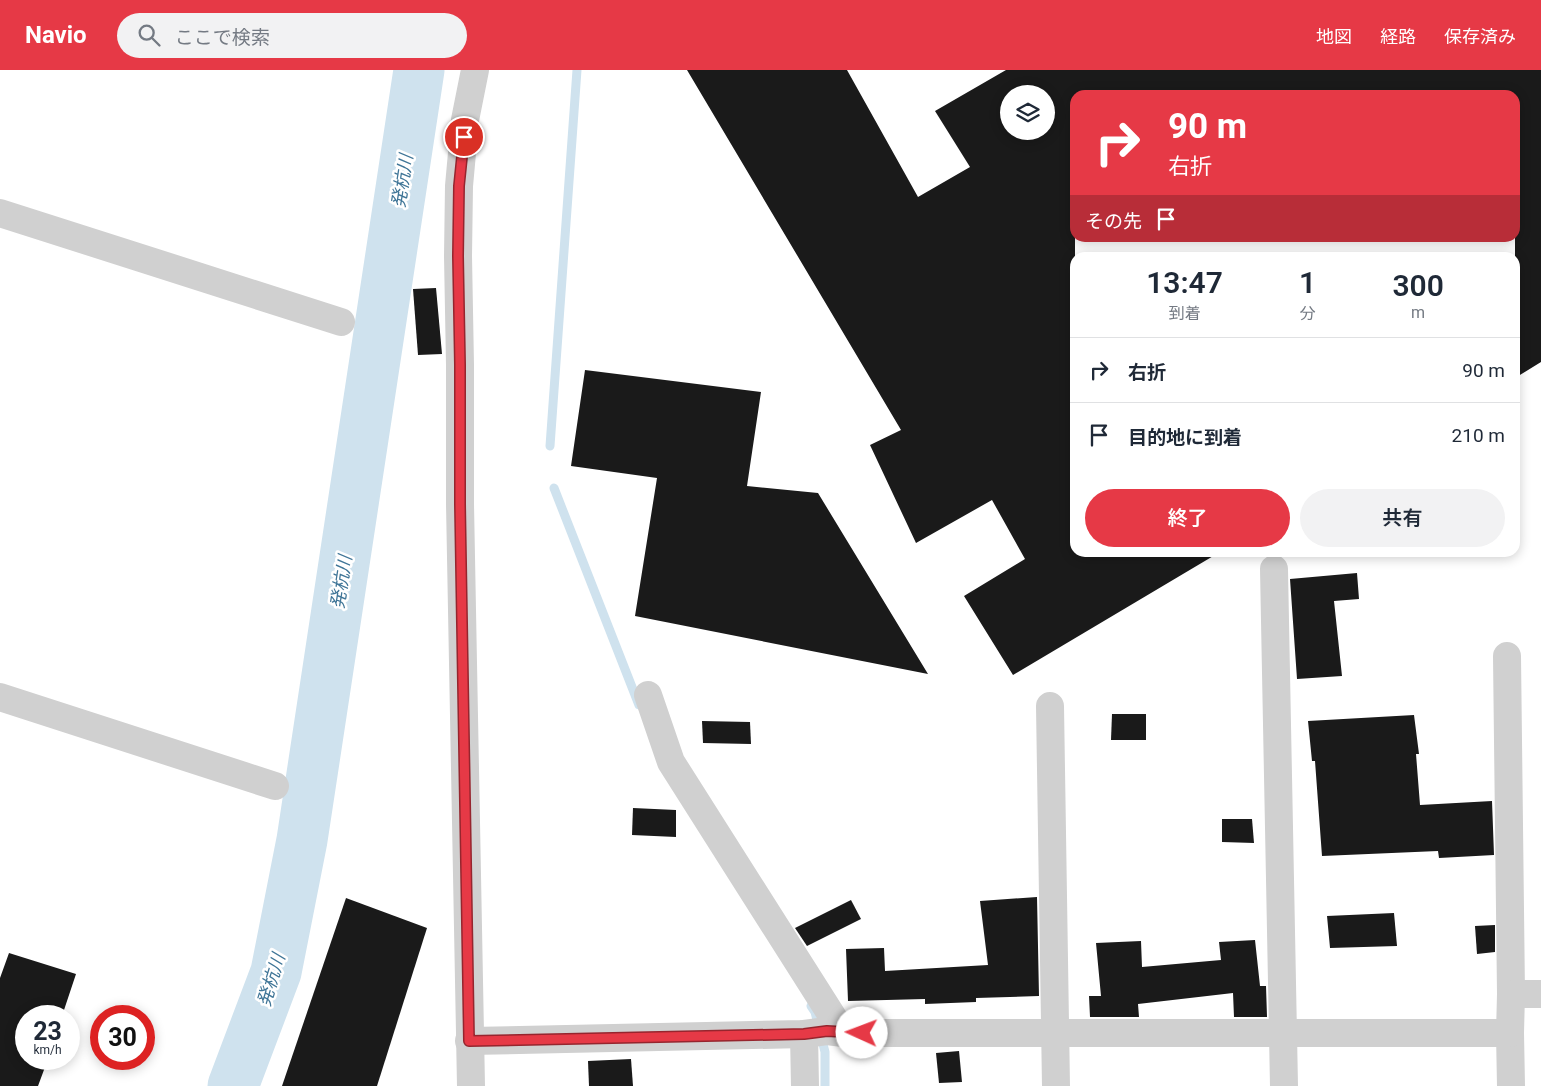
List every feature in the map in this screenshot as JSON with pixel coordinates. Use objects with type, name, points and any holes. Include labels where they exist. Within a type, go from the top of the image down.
[{"type":"street","points":[[471,1086],[460,504],[458,256],[459,186],[465,120],[475,70]]},
{"type":"street","points":[[0,213],[341,322]]},
{"type":"street","points":[[1274,569],[1284,1086]]},
{"type":"street","points":[[1507,656],[1511,1086]]},
{"type":"street","points":[[648,695],[671,762],[822,1032],[805,1086]]},
{"type":"street","points":[[0,697],[275,786]]},
{"type":"street","points":[[1050,706],[1056,1086]]},
{"type":"street","points":[[1511,994],[1541,994]]},
{"type":"street","points":[[469,1041],[822,1032],[1284,1035],[1510,1033]]},
{"type":"building","points":[[687,70],[847,70],[918,197],[970,167],[935,111],[1006,70],[1541,70],[1541,362],[1520,375],[1520,252],[1515,252],[1515,242],[1520,242],[1520,90],[1070,90],[1070,242],[1075,242],[1075,252],[1070,252],[1070,557],[1212,557],[1013,675],[964,596],[1025,559],[992,500],[916,543],[870,445],[901,430]]},
{"type":"building","points":[[436,288],[442,354],[418,355],[413,289]]},
{"type":"building","points":[[585,370],[761,392],[747,486],[818,493],[928,674],[635,616],[657,478],[571,466]]},
{"type":"building","points":[[1357,573],[1359,599],[1334,601],[1342,676],[1297,679],[1290,579]]},
{"type":"building","points":[[1112,714],[1146,714],[1146,740],[1111,740]]},
{"type":"building","points":[[1414,715],[1419,754],[1416,754],[1420,805],[1492,801],[1494,855],[1439,858],[1438,851],[1322,856],[1315,761],[1312,761],[1308,721]]},
{"type":"building","points":[[702,721],[750,722],[751,744],[703,743]]},
{"type":"building","points":[[633,808],[676,810],[676,837],[632,835]]},
{"type":"building","points":[[1222,819],[1252,819],[1254,843],[1222,842]]},
{"type":"building","points":[[1037,897],[1039,996],[976,998],[976,1002],[925,1004],[925,999],[848,1001],[846,949],[884,948],[885,971],[988,965],[980,901]]},
{"type":"building","points":[[346,898],[427,928],[377,1086],[282,1086]]},
{"type":"building","points":[[851,900],[861,919],[807,946],[795,928]]},
{"type":"building","points":[[1394,913],[1397,946],[1330,948],[1327,916]]},
{"type":"building","points":[[1495,925],[1495,952],[1477,954],[1475,926]]},
{"type":"building","points":[[1255,940],[1260,986],[1266,986],[1267,1017],[1234,1017],[1233,993],[1138,1004],[1139,1017],[1090,1017],[1089,996],[1101,996],[1096,943],[1141,941],[1142,967],[1221,960],[1219,942]]},
{"type":"building","points":[[9,953],[76,974],[66,1005],[15,1005],[15,1070],[44,1070],[38,1086],[0,1086],[0,978]]},
{"type":"building","points":[[959,1051],[962,1082],[939,1083],[936,1053]]},
{"type":"building","points":[[631,1059],[633,1086],[589,1086],[588,1061]]},
{"type":"waterway","name":"発杭川","points":[[233,1086],[276,972],[302,840],[419,70]]},
{"type":"waterway","points":[[550,446],[577,70]]},
{"type":"waterway","points":[[554,488],[639,705]]},
{"type":"waterway","points":[[811,1006],[815,1012],[825,1052],[825,1086]]},
{"type":"route","points":[[464,137],[459,186],[458,256],[469,1041],[804,1034],[816,1031],[862,1033]]}]
